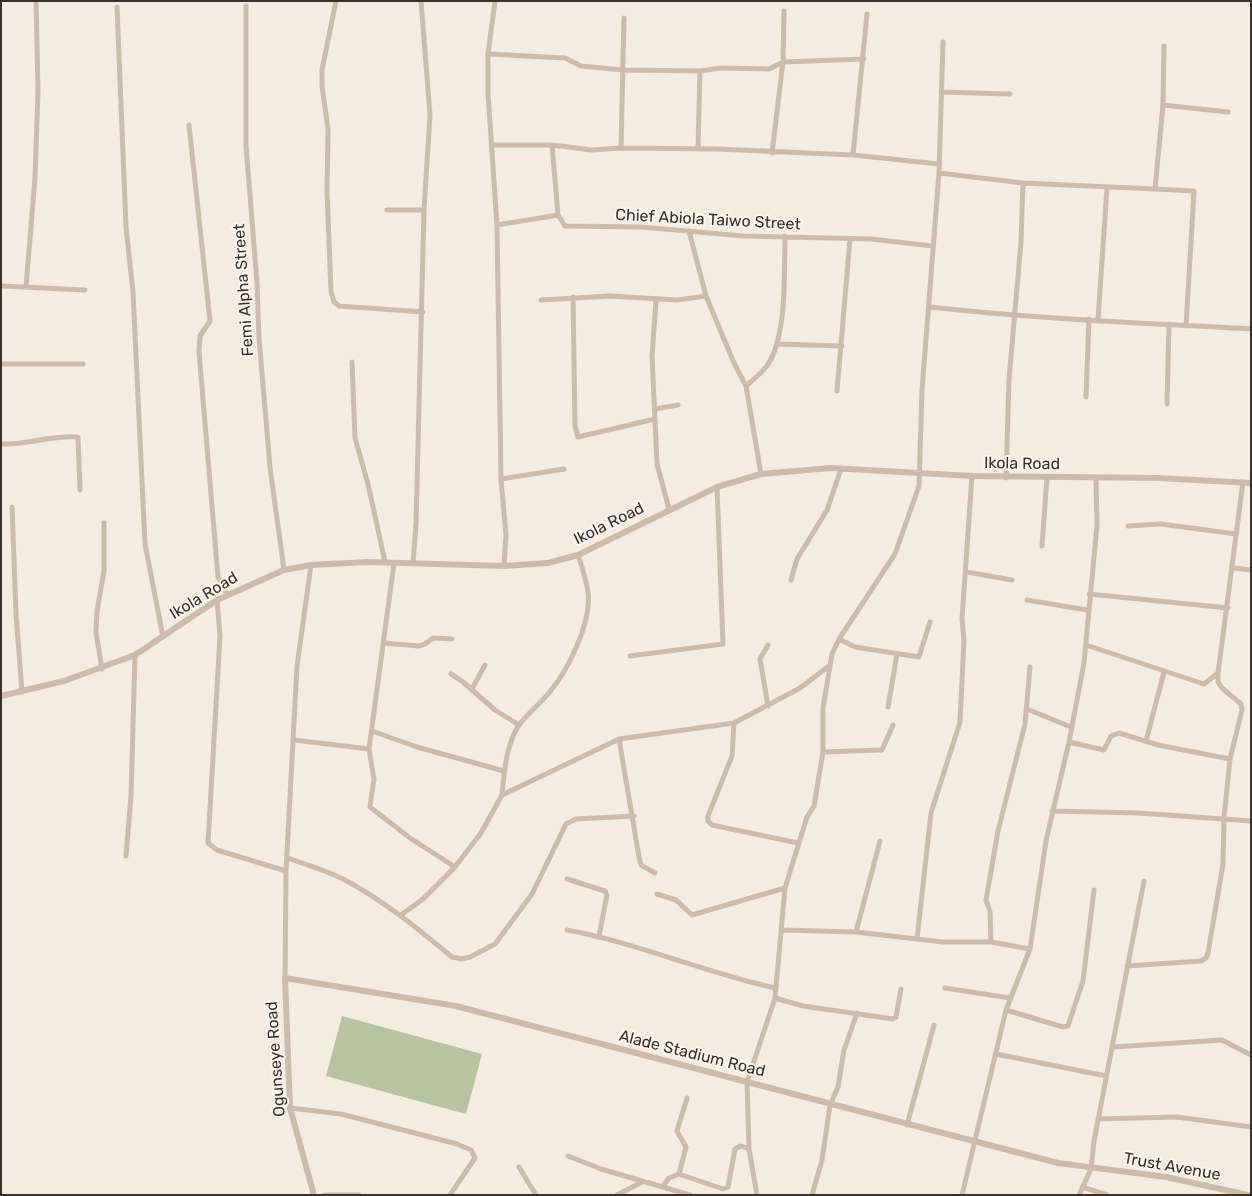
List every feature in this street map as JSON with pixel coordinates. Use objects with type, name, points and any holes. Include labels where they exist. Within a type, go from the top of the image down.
[{"type":"street","points":[[26,287],[35,178],[38,90],[36,1]]},
{"type":"street","points":[[336,1],[322,70],[322,86],[328,129],[327,191],[331,291],[334,302],[338,306],[423,312]]},
{"type":"street","points":[[413,563],[423,312],[424,210],[430,115],[421,1]]},
{"type":"street","points":[[495,1],[488,54],[488,94],[497,225],[501,480],[506,535],[504,566]]},
{"type":"street","name":"Femi Alpha Street","points":[[246,6],[246,146],[270,467],[284,570]]},
{"type":"street","points":[[117,7],[125,217],[133,292],[145,544],[163,638]]},
{"type":"street","points":[[772,153],[783,62],[784,11]]},
{"type":"street","points":[[853,155],[864,60],[867,14]]},
{"type":"street","points":[[621,148],[624,18]]},
{"type":"street","points":[[757,1195],[749,1148],[748,1082],[775,998],[785,888],[807,817],[814,806],[823,752],[822,708],[830,666],[839,639],[895,554],[914,503],[918,486],[922,390],[940,173],[940,92],[943,42]]},
{"type":"street","points":[[1155,189],[1163,105],[1164,46]]},
{"type":"street","points":[[488,54],[565,58],[581,66],[623,70],[700,71],[721,68],[769,69],[783,62],[864,60]]},
{"type":"street","points":[[698,149],[700,71]]},
{"type":"street","points":[[940,92],[1010,94]]},
{"type":"street","points":[[1163,105],[1228,112]]},
{"type":"street","points":[[189,125],[210,321],[200,336],[200,372],[218,577],[227,595]]},
{"type":"street","points":[[492,145],[552,145],[592,150],[621,148],[698,149],[853,155],[939,164]]},
{"type":"street","points":[[497,225],[558,215],[552,145]]},
{"type":"street","points":[[940,173],[1023,183],[1194,191],[1186,326]]},
{"type":"street","points":[[1006,478],[1010,379],[1016,316],[1023,183]]},
{"type":"street","points":[[1098,319],[1107,188]]},
{"type":"street","points":[[388,210],[424,210]]},
{"type":"street","name":"Chief Abiola Taiwo Street","points":[[558,215],[565,226],[569,228],[641,227],[850,239],[933,246]]},
{"type":"street","points":[[689,231],[706,296],[734,363],[746,386],[761,474]]},
{"type":"street","points":[[746,386],[770,363],[777,344],[784,296],[785,236]]},
{"type":"street","points":[[837,391],[850,239]]},
{"type":"street","points":[[1,286],[85,290]]},
{"type":"street","points":[[541,300],[610,296],[656,300],[706,296]]},
{"type":"street","points":[[573,297],[575,426],[578,436],[655,419]]},
{"type":"street","points":[[656,300],[652,356],[657,464],[669,509]]},
{"type":"street","points":[[930,307],[1016,316],[1098,319],[1131,323],[1251,329]]},
{"type":"street","points":[[1086,397],[1089,319]]},
{"type":"street","points":[[1167,404],[1169,324]]},
{"type":"street","points":[[777,344],[842,346]]},
{"type":"street","points":[[352,362],[355,438],[368,484],[385,562]]},
{"type":"street","points":[[1,364],[83,364]]},
{"type":"street","points":[[655,409],[678,405]]},
{"type":"street","points":[[1,444],[20,445],[53,437],[78,436],[80,490]]},
{"type":"street","points":[[501,480],[564,469]]},
{"type":"street","points":[[791,580],[797,559],[827,510],[841,469]]},
{"type":"street","name":"Ikola Road","points":[[1,696],[22,692],[102,669],[135,656],[217,600],[284,570],[312,565],[385,562],[504,566],[548,563],[578,555],[717,487],[761,474],[841,469],[1006,478],[1096,478],[1251,483]]},
{"type":"street","points":[[917,939],[931,813],[960,722],[972,476]]},
{"type":"street","points":[[1042,546],[1047,478]]},
{"type":"street","points":[[962,1195],[1006,1010],[1030,949],[1052,811],[1069,742],[1086,645],[1089,594],[1097,525],[1096,478]]},
{"type":"street","points":[[1127,966],[1201,961],[1206,958],[1223,864],[1224,818],[1230,760],[1242,706],[1220,685],[1218,673],[1234,568],[1236,534],[1243,482]]},
{"type":"street","points":[[630,656],[723,644],[717,487]]},
{"type":"street","points":[[12,507],[16,614],[22,692]]},
{"type":"street","points":[[102,669],[96,632],[96,610],[104,571],[104,523]]},
{"type":"street","points":[[1128,526],[1161,524],[1236,534]]},
{"type":"street","points":[[401,915],[423,899],[455,867],[481,833],[502,795],[504,771],[512,738],[519,726],[553,687],[575,650],[588,610],[588,593],[578,555]]},
{"type":"street","points":[[394,563],[369,749],[374,779],[371,809],[410,838],[455,867]]},
{"type":"street","points":[[285,978],[286,871],[297,666],[312,565]]},
{"type":"street","points":[[1234,568],[1251,570]]},
{"type":"street","points":[[966,572],[1012,580]]},
{"type":"street","points":[[1089,594],[1228,608]]},
{"type":"street","points":[[217,600],[220,636],[208,842],[217,850],[286,871]]},
{"type":"street","points":[[1027,600],[1088,610]]},
{"type":"street","points":[[839,639],[855,647],[921,656],[930,622]]},
{"type":"street","points":[[383,642],[419,646],[433,638],[452,639]]},
{"type":"street","points":[[768,645],[760,659],[768,706]]},
{"type":"street","points":[[1086,645],[1128,657],[1164,672],[1204,684],[1218,673]]},
{"type":"street","points":[[888,707],[897,654]]},
{"type":"street","points":[[126,856],[131,796],[135,656]]},
{"type":"street","points":[[472,689],[485,665]]},
{"type":"street","points":[[502,795],[619,739],[734,723],[800,688],[830,666]]},
{"type":"street","points":[[991,942],[990,912],[986,900],[998,832],[1021,744],[1027,710],[1030,667]]},
{"type":"street","points":[[1146,741],[1164,672]]},
{"type":"street","points":[[450,674],[472,689],[495,710],[519,726]]},
{"type":"street","points":[[1027,710],[1071,727]]},
{"type":"street","points":[[734,723],[732,756],[727,773],[714,797],[708,821],[712,825],[798,843]]},
{"type":"street","points":[[823,752],[882,750],[893,725]]},
{"type":"street","points":[[372,731],[417,747],[504,771]]},
{"type":"street","points":[[1069,742],[1104,750],[1114,733],[1230,760]]},
{"type":"street","points":[[619,739],[634,816],[641,865],[656,873]]},
{"type":"street","points":[[294,740],[369,749]]},
{"type":"street","points":[[1052,811],[1224,818],[1251,821]]},
{"type":"street","points":[[288,858],[341,878],[401,915],[452,957],[462,959],[495,944],[532,894],[566,824],[576,819],[634,816]]},
{"type":"street","points":[[856,932],[880,841]]},
{"type":"street","points":[[567,879],[604,891],[607,895],[599,936]]},
{"type":"street","points":[[1079,1195],[1091,1169],[1098,1119],[1144,881]]},
{"type":"street","points":[[657,894],[676,900],[692,914],[785,888]]},
{"type":"street","points":[[1006,1010],[1063,1027],[1068,1026],[1083,981],[1094,890]]},
{"type":"street","points":[[568,930],[599,936],[730,977],[775,988]]},
{"type":"street","points":[[781,930],[856,932],[917,939],[991,942],[1030,949]]},
{"type":"street","name":"Alade Stadium Road","points":[[285,978],[456,1006],[907,1125],[1058,1163],[1091,1169]]},
{"type":"street","name":"Ogunseye Road","points":[[285,978],[290,1108],[314,1195]]},
{"type":"street","points":[[945,988],[1010,998]]},
{"type":"street","points":[[775,998],[803,1006],[895,1018],[900,989]]},
{"type":"street","points":[[812,1195],[822,1160],[830,1105],[838,1087],[844,1050],[857,1013]]},
{"type":"street","points":[[907,1125],[934,1025]]},
{"type":"street","points":[[1113,1046],[1222,1040],[1251,1055]]},
{"type":"street","points":[[996,1054],[1106,1076]]},
{"type":"street","points":[[679,1174],[686,1147],[677,1131],[687,1098]]},
{"type":"street","points":[[290,1108],[340,1114],[457,1144],[471,1150],[475,1158],[450,1195]]},
{"type":"street","points":[[1098,1119],[1177,1117],[1251,1127]]},
{"type":"street","points":[[663,1186],[669,1178],[679,1174],[723,1188],[728,1187],[735,1149],[741,1146],[749,1148]]},
{"type":"street","points":[[568,1156],[601,1169],[690,1195]]},
{"type":"street","points":[[519,1167],[536,1195]]},
{"type":"street","name":"Trust Avenue","points":[[1091,1169],[1166,1178],[1248,1195]]},
{"type":"street","points":[[617,1195],[642,1182]]},
{"type":"street","points":[[1082,1187],[1107,1195]]},
{"type":"street","points":[[324,1195],[359,1195]]},
{"type":"green space","points":[[342,1016],[482,1054],[466,1114],[326,1076]]}]
